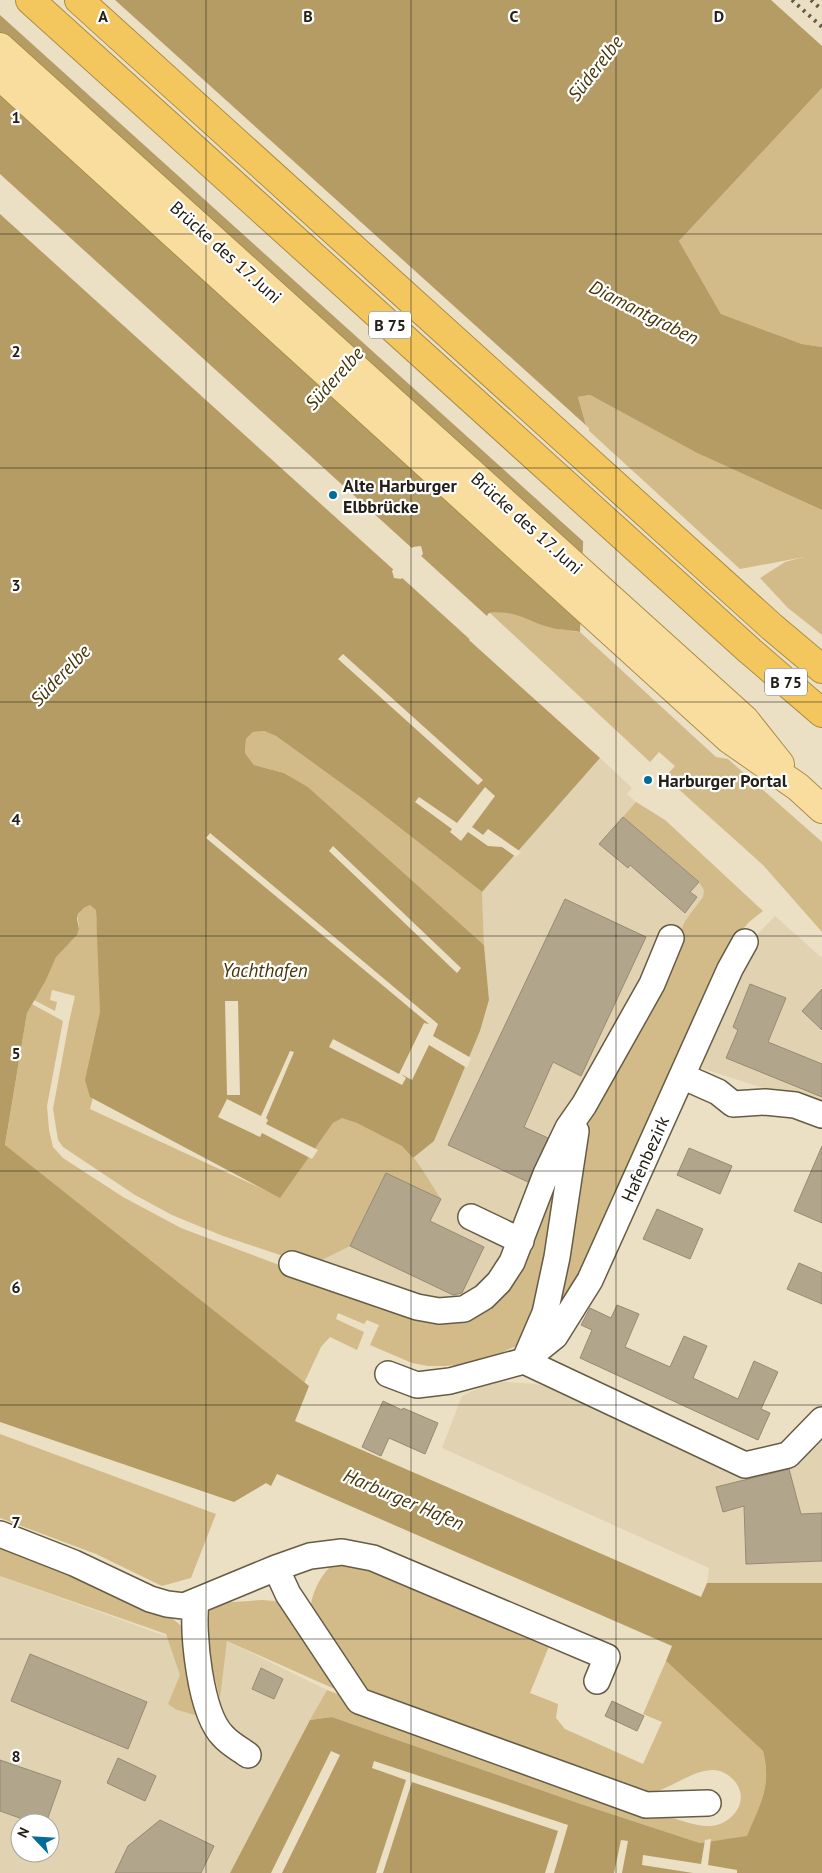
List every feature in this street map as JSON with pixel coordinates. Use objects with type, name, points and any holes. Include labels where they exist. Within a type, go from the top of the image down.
[{"type":"highway","name":"B 75","points":[[30,0],[750,651],[822,713]]},
{"type":"highway","name":"B 75","points":[[79,0],[772,627],[822,669]]},
{"type":"main road","name":"Brücke des 17. Juni","points":[[0,47],[822,809]]},
{"type":"main road","name":"Brücke des 17. Juni","points":[[0,76],[737,729]]},
{"type":"street","points":[[292,1264],[418,1307],[439,1311],[464,1308],[484,1297],[499,1282],[512,1262],[546,1174],[568,1128],[584,1105],[652,984],[671,938]]},
{"type":"street","name":"Hafenbezirk","points":[[388,1374],[417,1384],[450,1381],[524,1362],[555,1336],[590,1280],[730,969],[745,942]]},
{"type":"street","points":[[682,1076],[718,1092],[734,1104],[765,1102],[796,1105],[822,1115]]},
{"type":"street","points":[[584,1105],[577,1123],[557,1256],[545,1313],[524,1362],[745,1465],[788,1455],[822,1420]]},
{"type":"street","points":[[472,1217],[521,1241]]},
{"type":"street","points":[[0,1534],[74,1563],[150,1599],[166,1604],[184,1606],[310,1556],[342,1552],[373,1558],[607,1657],[597,1681]]},
{"type":"street","points":[[276,1568],[288,1594],[359,1701],[646,1806],[708,1803]]},
{"type":"street","points":[[196,1601],[197,1644],[204,1696],[210,1717],[223,1736],[248,1755]]},
{"type":"shaded area","points":[[822,88],[822,347],[802,344],[721,314],[679,241]]},
{"type":"shaded area","points":[[590,395],[697,453],[822,510],[822,635],[788,608],[760,578],[785,562],[804,557],[740,569],[587,429],[578,397]]},
{"type":"shaded area","points":[[503,612],[520,615],[552,628],[580,632],[716,757],[728,759],[822,842],[822,932],[763,865],[665,777],[675,766],[659,752],[650,762],[490,613]]},
{"type":"shaded area","points":[[264,731],[276,736],[363,799],[482,892],[484,945],[309,788],[284,773],[254,765],[245,753],[246,739],[253,732]]},
{"type":"shaded area","points":[[600,758],[632,788],[627,794],[636,802],[665,820],[723,874],[601,1089],[597,1108],[581,1138],[554,1184],[465,1316],[316,1263],[402,1146],[434,1141],[480,1031],[489,1001],[482,892]]},
{"type":"shaded area","points":[[636,802],[665,820],[763,911],[749,922],[733,941],[584,1279],[549,1316],[581,1138],[597,1108],[601,1089],[657,990],[685,921],[703,897],[704,890],[699,882],[623,817]]},
{"type":"shaded area","points":[[90,905],[96,909],[111,1027],[90,1109],[280,1197],[333,1123],[342,1117],[382,1134],[402,1146],[418,1163],[441,1199],[386,1173],[350,1246],[316,1263],[286,1257],[223,1236],[172,1215],[135,1195],[63,1147],[58,1140],[53,1109],[75,996],[52,990],[50,1000],[57,1002],[55,1011],[34,1000],[45,982],[55,957],[77,934],[80,912]]},
{"type":"shaded area","points":[[775,916],[822,958],[822,1107],[701,1068],[757,935]]},
{"type":"shaded area","points":[[32,1004],[63,1021],[47,1106],[53,1147],[63,1158],[123,1197],[181,1228],[295,1271],[481,1309],[567,1143],[547,1282],[518,1345],[490,1358],[468,1364],[428,1366],[412,1363],[370,1345],[379,1325],[367,1320],[364,1324],[338,1313],[336,1319],[364,1332],[357,1350],[330,1337],[321,1347],[304,1383],[5,1146],[27,1013]]},
{"type":"shaded area","points":[[494,1381],[535,1384],[575,1394],[734,1470],[822,1428],[822,1583],[707,1583],[709,1568],[442,1448],[462,1396]]},
{"type":"shaded area","points":[[0,1434],[216,1514],[191,1578],[162,1586],[96,1554],[0,1518]]},
{"type":"shaded area","points":[[0,1543],[123,1594],[173,1619],[185,1629],[199,1716],[177,1710],[168,1704],[180,1675],[166,1634],[0,1576]]},
{"type":"shaded area","points":[[353,1560],[552,1639],[530,1693],[558,1704],[556,1718],[565,1729],[643,1764],[662,1722],[643,1714],[666,1661],[763,1751],[766,1775],[765,1785],[760,1805],[747,1837],[700,1843],[578,1803],[332,1717],[310,1720],[327,1690],[691,1824],[713,1826],[723,1823],[736,1812],[740,1803],[740,1791],[734,1780],[718,1770],[698,1773],[654,1793],[640,1796],[361,1690],[311,1607],[311,1602],[320,1580],[330,1567]]},
{"type":"shaded area","points":[[0,1576],[171,1638],[188,1688],[220,1689],[227,1641],[327,1690],[230,1873],[0,1873]]},
{"type":"shaded area","points":[[275,1601],[283,1605],[348,1695],[227,1641],[220,1698],[209,1657],[206,1617],[208,1612],[219,1603]]},
{"type":"water","points":[[0,0],[822,0],[822,88],[679,241],[721,314],[802,344],[822,347],[822,510],[697,453],[590,395],[578,397],[587,429],[580,632],[552,628],[515,615],[499,612],[489,613],[469,640],[600,758],[482,892],[363,799],[276,736],[264,731],[253,732],[246,739],[245,753],[254,765],[284,773],[308,787],[484,945],[489,1000],[480,1031],[434,1141],[413,1158],[402,1146],[357,1123],[342,1118],[333,1123],[280,1198],[90,1097],[85,1080],[100,1012],[96,910],[90,905],[78,914],[79,929],[77,935],[56,957],[45,982],[27,1013],[5,1145],[309,1386],[295,1421],[701,1597],[707,1583],[822,1583],[822,1873],[230,1873],[310,1720],[332,1717],[578,1803],[700,1843],[747,1836],[760,1805],[765,1785],[766,1775],[763,1751],[666,1661],[672,1646],[277,1474],[271,1486],[266,1483],[234,1502],[0,1422]],"holes":[[[421,546],[423,554],[401,579],[394,578],[392,571],[413,547]]]},
{"type":"pier","points":[[0,0],[115,0],[589,428],[585,543],[0,15]]},
{"type":"pier","points":[[771,0],[822,0],[822,46]]},
{"type":"pier","name":"Alte Harburger Elbbrücke","points":[[0,174],[414,550],[395,571],[0,214]]},
{"type":"pier","points":[[419,554],[489,618],[472,640],[602,756],[602,759],[400,576]]},
{"type":"pier","points":[[343,654],[483,780],[478,785],[338,659]]},
{"type":"pier","points":[[485,787],[495,796],[472,827],[483,835],[488,829],[521,852],[516,857],[502,847],[488,846],[468,832],[461,841],[450,832],[452,829],[415,802],[419,797],[457,823]]},
{"type":"pier","points":[[210,833],[438,1024],[433,1036],[471,1058],[467,1068],[429,1045],[412,1080],[401,1074],[406,1078],[402,1085],[329,1047],[333,1039],[399,1074],[424,1023],[429,1024],[206,838]]},
{"type":"pier","points":[[333,846],[461,968],[457,973],[329,851]]},
{"type":"pier","points":[[225,1001],[238,1001],[240,1095],[227,1095]]},
{"type":"pier","points":[[290,1051],[294,1052],[266,1118],[268,1120],[266,1124],[318,1150],[312,1159],[262,1133],[260,1137],[218,1117],[227,1099],[261,1116]]},
{"type":"pier","points":[[331,1751],[340,1755],[282,1873],[271,1873]]},
{"type":"pier","points":[[374,1761],[568,1825],[554,1873],[545,1873],[558,1831],[412,1782],[383,1873],[376,1873],[406,1780],[372,1768]]},
{"type":"pier","points":[[711,1839],[708,1865],[737,1870],[737,1873],[693,1873],[642,1865],[643,1855],[701,1864],[705,1840]]},
{"type":"pier","points":[[621,1840],[628,1841],[622,1873],[614,1873]]},
{"type":"building","points":[[623,817],[699,882],[690,892],[697,897],[685,913],[630,865],[628,868],[599,844]]},
{"type":"building","points":[[565,899],[646,937],[581,1076],[553,1062],[524,1127],[548,1138],[528,1182],[448,1145]]},
{"type":"building","points":[[750,984],[786,998],[768,1042],[822,1064],[822,1097],[726,1058],[738,1030],[733,1027]]},
{"type":"building","points":[[822,989],[822,1030],[802,1011]]},
{"type":"building","points":[[822,1146],[822,1223],[794,1211]]},
{"type":"building","points":[[689,1148],[732,1166],[720,1194],[677,1175]]},
{"type":"building","points":[[386,1173],[441,1199],[430,1221],[484,1247],[462,1293],[453,1295],[350,1246]]},
{"type":"building","points":[[657,1209],[703,1229],[690,1259],[643,1239]]},
{"type":"building","points":[[799,1263],[822,1273],[822,1304],[787,1289]]},
{"type":"building","points":[[617,1305],[639,1314],[625,1347],[670,1367],[684,1336],[707,1346],[693,1378],[738,1399],[754,1361],[778,1372],[761,1409],[770,1413],[758,1440],[580,1358],[592,1330],[581,1325],[590,1308],[611,1318]]},
{"type":"building","points":[[383,1401],[438,1423],[425,1454],[389,1438],[381,1456],[362,1447]]},
{"type":"building","points":[[789,1469],[801,1514],[822,1513],[822,1561],[746,1564],[744,1506],[723,1512],[716,1487]]},
{"type":"building","points":[[30,1654],[147,1702],[128,1749],[11,1701]]},
{"type":"building","points":[[261,1668],[283,1679],[274,1699],[252,1689]]},
{"type":"building","points":[[612,1701],[644,1716],[637,1731],[605,1716]]},
{"type":"building","points":[[118,1758],[156,1776],[145,1801],[107,1783]]},
{"type":"building","points":[[0,1760],[61,1781],[50,1813],[10,1813],[10,1815],[0,1811]]},
{"type":"building","points":[[160,1820],[214,1846],[201,1873],[115,1873],[128,1846]]},
{"type":"railway","points":[[792,0],[822,27]]},
{"type":"railway","points":[[811,0],[822,10]]},
{"type":"place","name":"Alte Harburger Elbbrücke","points":[[333,495]]},
{"type":"place","name":"Harburger Portal","points":[[648,780]]},
{"type":"water label","name":"Süderelbe","points":[[595,68]]},
{"type":"water label","name":"Diamantgraben","points":[[644,312]]},
{"type":"water label","name":"Süderelbe","points":[[334,378]]},
{"type":"water label","name":"Süderelbe","points":[[60,675]]},
{"type":"water label","name":"Yachthafen","points":[[265,970]]},
{"type":"water label","name":"Harburger Hafen","points":[[404,1499]]}]
